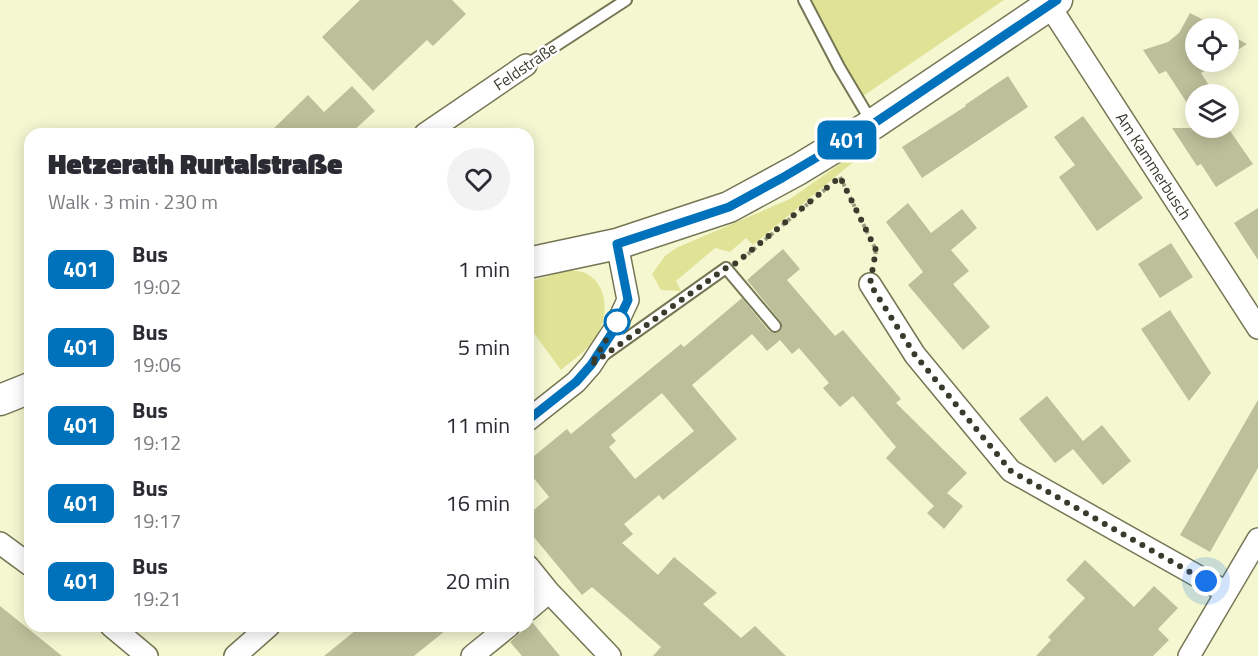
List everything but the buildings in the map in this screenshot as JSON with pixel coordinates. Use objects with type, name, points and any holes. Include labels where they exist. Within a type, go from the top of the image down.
[{"type":"street","points":[[534,262],[617,244],[729,207],[799,169],[873,124],[1053,2]]},
{"type":"street","name":"Am Kammerbusch","points":[[1053,2],[1258,328]]},
{"type":"street","name":"Feldstraße","points":[[434,128],[526,65]]},
{"type":"street","points":[[534,415],[576,382],[591,365],[614,330],[628,300],[617,244]]},
{"type":"street","points":[[870,284],[915,355],[1011,471],[1226,592]]},
{"type":"street","points":[[0,400],[24,390]]},
{"type":"street","points":[[1189,656],[1258,539]]},
{"type":"street","points":[[0,543],[24,561]]},
{"type":"street","points":[[534,573],[610,656]]},
{"type":"street","points":[[534,605],[549,592]]},
{"type":"street","points":[[118,632],[147,656]]},
{"type":"street","points":[[235,656],[262,632]]},
{"type":"street","points":[[472,656],[502,632]]},
{"type":"lane","name":"Feldstraße","points":[[526,65],[626,0]]},
{"type":"lane","points":[[804,0],[839,67],[873,124]]},
{"type":"lane","points":[[591,365],[726,268],[775,326]]},
{"type":"path","points":[[726,268],[736,263],[848,170]]},
{"type":"path","points":[[840,177],[876,250],[870,284]]},
{"type":"green space","points":[[805,0],[1004,0],[863,96],[857,92]]},
{"type":"green space","points":[[871,142],[869,149],[753,245],[746,238],[730,252],[715,248],[676,281],[681,291],[661,290],[652,274],[665,256],[676,248],[790,199]]},
{"type":"green space","points":[[569,270],[585,273],[595,281],[604,298],[603,319],[596,337],[583,352],[561,370],[534,333],[534,280]]},
{"type":"bus line","name":"401","points":[[534,415],[576,382],[591,365],[614,330],[628,300],[617,244],[729,207],[799,169],[873,124],[1057,0]]},
{"type":"route","points":[[617,322],[591,365],[736,263],[840,177],[876,250],[870,284],[915,355],[1011,471],[1206,581]]}]
